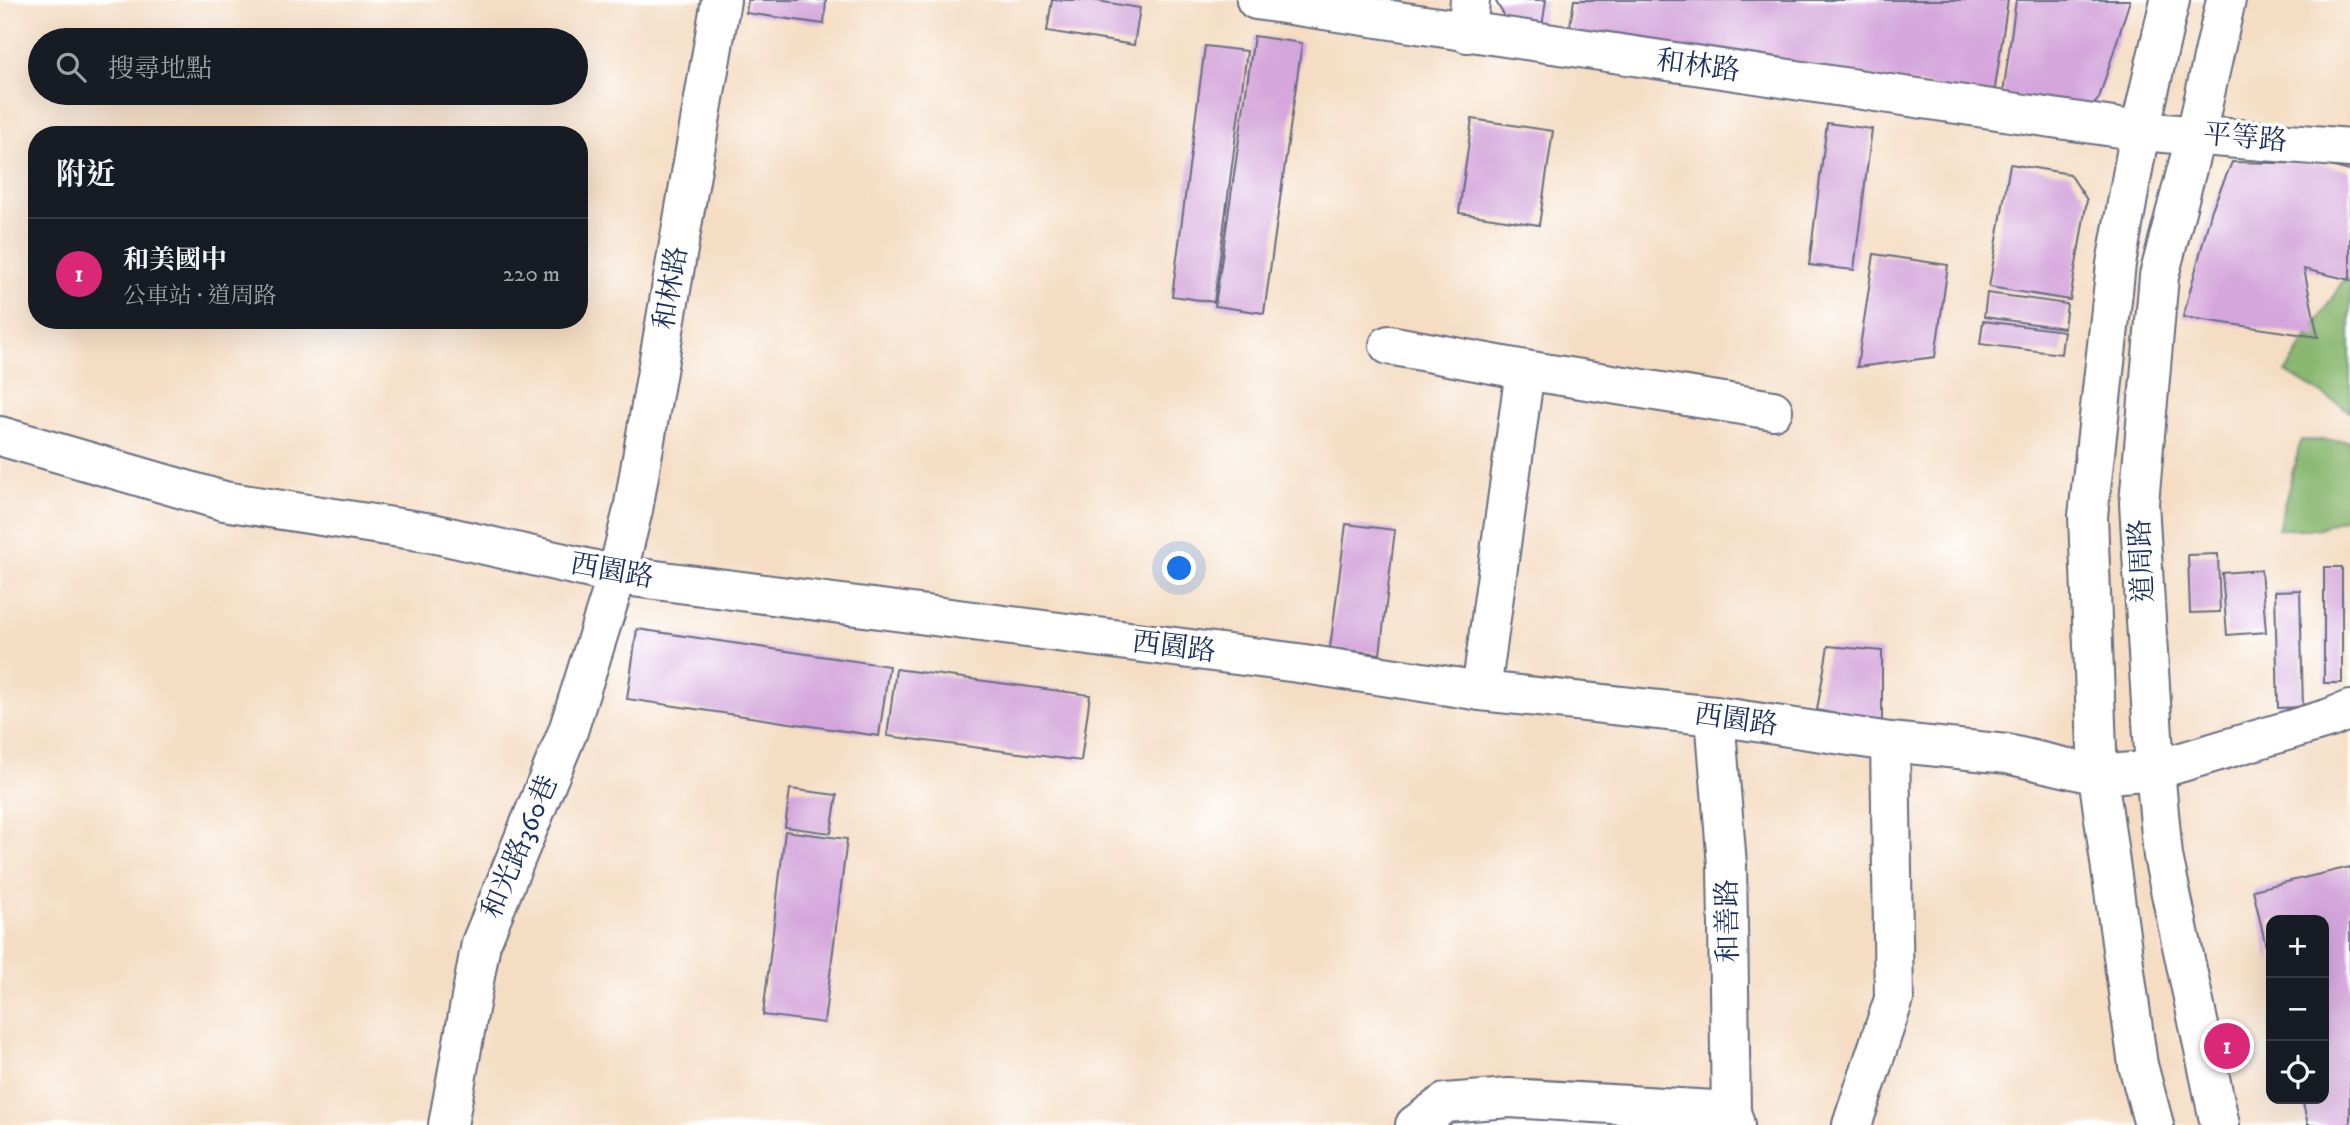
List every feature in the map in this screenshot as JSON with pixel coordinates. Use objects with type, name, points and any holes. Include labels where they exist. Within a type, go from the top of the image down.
[{"type":"street","name":"和林路","points":[[617,575],[633,510],[721,0]]},
{"type":"street","name":"和林路","points":[[1256,0],[1468,16],[2140,131]]},
{"type":"street","name":"道周路","points":[[2154,1125],[2138,1065],[2098,775],[2088,516],[2116,264],[2140,131],[2170,0]]},
{"type":"street","name":"道周路","points":[[2220,1125],[2163,856],[2155,770],[2139,503],[2159,276],[2196,134],[2226,0]]},
{"type":"street","name":"平等路","points":[[2140,131],[2350,148]]},
{"type":"street","points":[[1390,345],[1773,410]]},
{"type":"street","points":[[1481,691],[1525,370]]},
{"type":"street","name":"西園路","points":[[0,436],[225,501],[432,533],[617,575],[1297,663],[1481,691],[1715,716],[1890,741],[2007,754],[2098,775],[2155,770],[2350,710]]},
{"type":"street","name":"和光路360巷","points":[[448,1125],[481,943],[568,732],[617,575]]},
{"type":"street","name":"和善路","points":[[1715,716],[1727,865],[1733,1118]]},
{"type":"street","points":[[1852,1125],[1894,999],[1890,741]]},
{"type":"street","points":[[1415,1125],[1445,1103],[1509,1098],[1733,1118]]},
{"type":"green space","points":[[2344,279],[2350,281],[2350,411],[2286,372]]},
{"type":"green space","points":[[2301,440],[2350,441],[2350,516],[2317,529],[2278,529]]},
{"type":"building","points":[[748,0],[826,0],[824,24],[746,13]]},
{"type":"building","points":[[1052,0],[1091,0],[1140,8],[1134,45],[1047,31]]},
{"type":"building","points":[[1495,0],[1546,0],[1542,27],[1509,24]]},
{"type":"building","points":[[1574,0],[2008,0],[1994,95],[1569,33]]},
{"type":"building","points":[[2016,0],[2130,0],[2099,98],[2089,111],[2003,94]]},
{"type":"building","points":[[1254,36],[1302,43],[1264,313],[1215,306]]},
{"type":"building","points":[[1205,46],[1247,51],[1214,302],[1172,296]]},
{"type":"building","points":[[1472,119],[1553,131],[1539,225],[1459,213]]},
{"type":"building","points":[[1827,123],[1872,129],[1854,270],[1809,265]]},
{"type":"building","points":[[2232,162],[2322,164],[2350,171],[2350,280],[2304,269],[2318,337],[2183,317],[2212,209]]},
{"type":"building","points":[[2010,164],[2070,174],[2087,200],[2070,300],[1989,287]]},
{"type":"building","points":[[1874,254],[1948,265],[1935,357],[1857,367]]},
{"type":"building","points":[[1987,293],[2067,304],[2064,328],[1984,317]]},
{"type":"building","points":[[1983,321],[2064,331],[2061,354],[1980,344]]},
{"type":"building","points":[[1346,524],[1395,530],[1380,654],[1330,648]]},
{"type":"building","points":[[2218,554],[2220,612],[2190,613],[2188,555]]},
{"type":"building","points":[[2324,567],[2342,567],[2342,683],[2324,683]]},
{"type":"building","points":[[2261,570],[2266,632],[2227,635],[2222,573]]},
{"type":"building","points":[[2300,590],[2303,707],[2278,708],[2275,591]]},
{"type":"building","points":[[637,629],[889,666],[879,736],[627,699]]},
{"type":"building","points":[[1828,646],[1882,651],[1882,724],[1817,710]]},
{"type":"building","points":[[896,669],[1090,695],[1081,761],[887,736]]},
{"type":"building","points":[[790,789],[837,795],[831,833],[785,827]]},
{"type":"building","points":[[785,831],[847,839],[824,1023],[763,1015]]},
{"type":"building","points":[[2350,867],[2350,1125],[2308,1125],[2303,1104],[2329,1104],[2329,915],[2266,915],[2266,947],[2253,890]]},
{"type":"place","name":"和美國中","points":[[2227,1046]]}]
